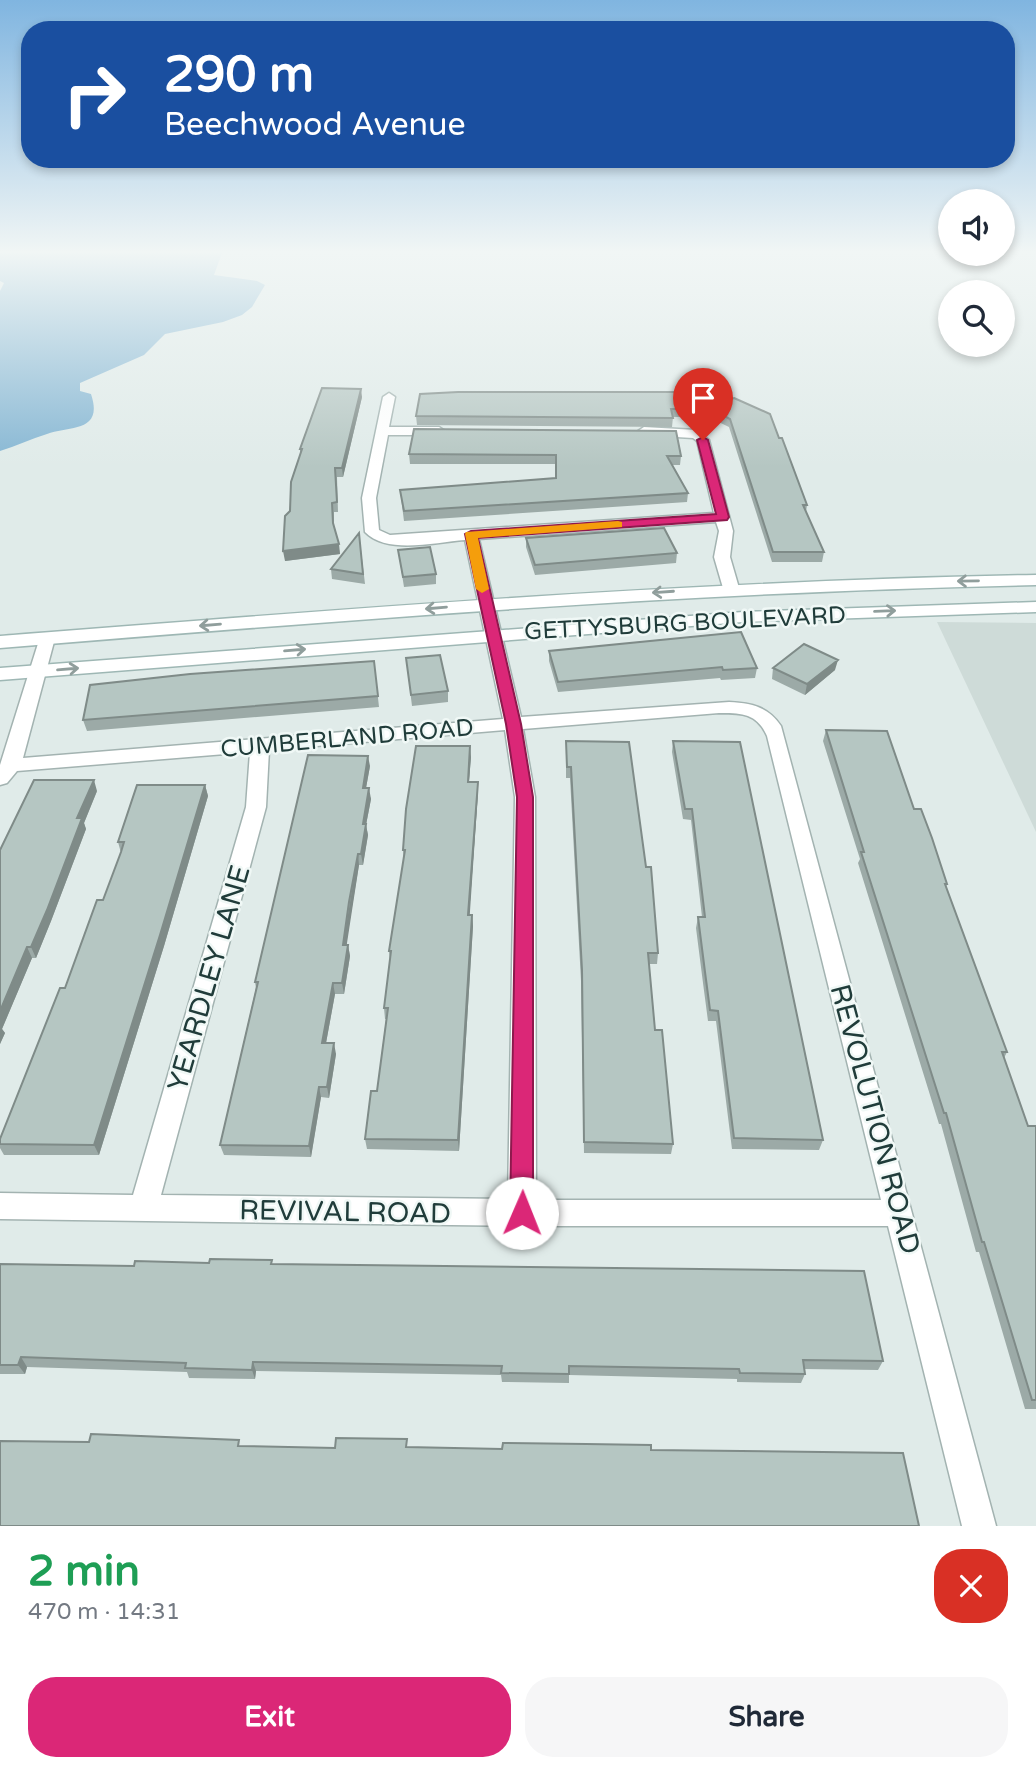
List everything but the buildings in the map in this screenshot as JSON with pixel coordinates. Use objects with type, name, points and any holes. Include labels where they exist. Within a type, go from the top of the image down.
[{"type":"street","points":[[389,397],[369,498],[372,533],[377,537],[398,540],[723,517]]},
{"type":"street","points":[[384,431],[454,431]]},
{"type":"street","points":[[636,431],[696,433],[703,440],[726,531],[722,557],[732,588]]},
{"type":"street","points":[[471,534],[513,724],[525,797],[522,1213]]},
{"type":"street","name":"GETTYSBURG BOULEVARD","points":[[0,642],[485,604],[732,588],[1036,580]]},
{"type":"street","name":"GETTYSBURG BOULEVARD","points":[[0,674],[757,616],[1036,607]]},
{"type":"street","points":[[6,772],[47,638]]},
{"type":"street","name":"CUMBERLAND ROAD","points":[[6,772],[260,745],[719,707],[749,709],[765,715]]},
{"type":"street","name":"REVOLUTION ROAD","points":[[765,715],[776,736],[979,1526]]},
{"type":"street","name":"YEARDLEY LANE","points":[[143,1208],[256,807],[260,745]]},
{"type":"street","name":"REVIVAL ROAD","points":[[0,1206],[522,1213],[900,1213]]},
{"type":"shaded area","points":[[937,622],[1036,623],[1036,832]]},
{"type":"water","points":[[0,324],[212,324],[165,334],[144,355],[80,383],[80,391],[91,394],[94,407],[89,422],[0,451]]},
{"type":"slow traffic","points":[[482,589],[471,534],[618,524]]},
{"type":"route","points":[[522,1213],[525,797],[513,724],[471,534],[723,517],[703,440]]}]
